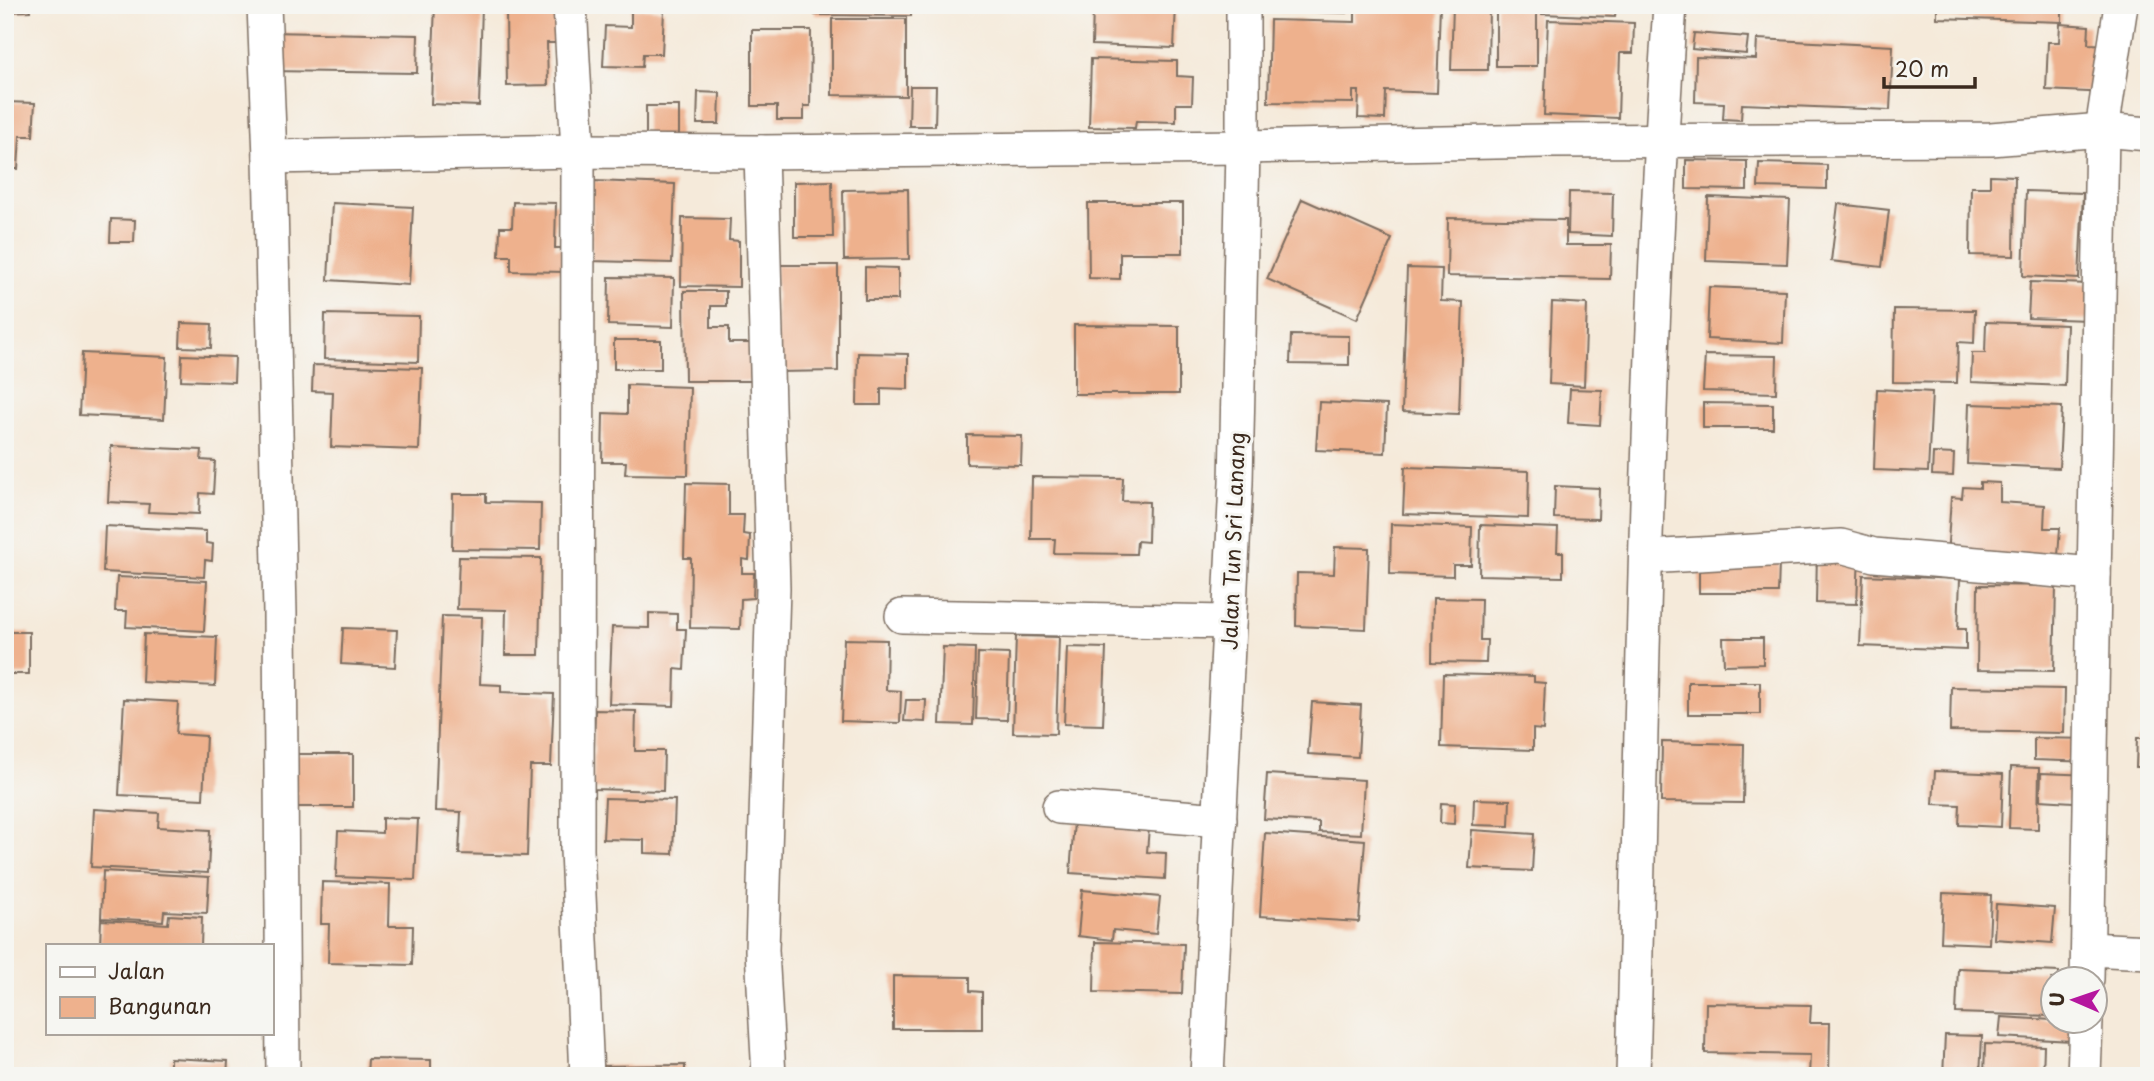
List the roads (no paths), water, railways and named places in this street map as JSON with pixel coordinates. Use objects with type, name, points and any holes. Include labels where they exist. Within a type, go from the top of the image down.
[{"type":"street","points":[[264,5],[280,613],[283,1076]]},
{"type":"street","points":[[570,5],[578,151],[577,850],[587,1076]]},
{"type":"street","name":"Jalan Tun Sri Lanang","points":[[1207,1076],[1236,483],[1243,5]]},
{"type":"street","points":[[1633,1076],[1646,557],[1661,140],[1670,5]]},
{"type":"street","points":[[2121,5],[2102,130],[2088,964],[2149,952]]},
{"type":"street","points":[[270,157],[578,151],[761,152],[1661,140],[1991,139],[2102,130],[2149,134]]},
{"type":"street","points":[[761,152],[773,588],[762,950],[769,1076]]},
{"type":"street","points":[[1646,557],[1841,546],[1874,555],[2094,574]]},
{"type":"street","points":[[902,616],[1229,622]]},
{"type":"street","points":[[1059,807],[1220,820]]},
{"type":"street","points":[[2084,1076],[2085,1036]]}]
